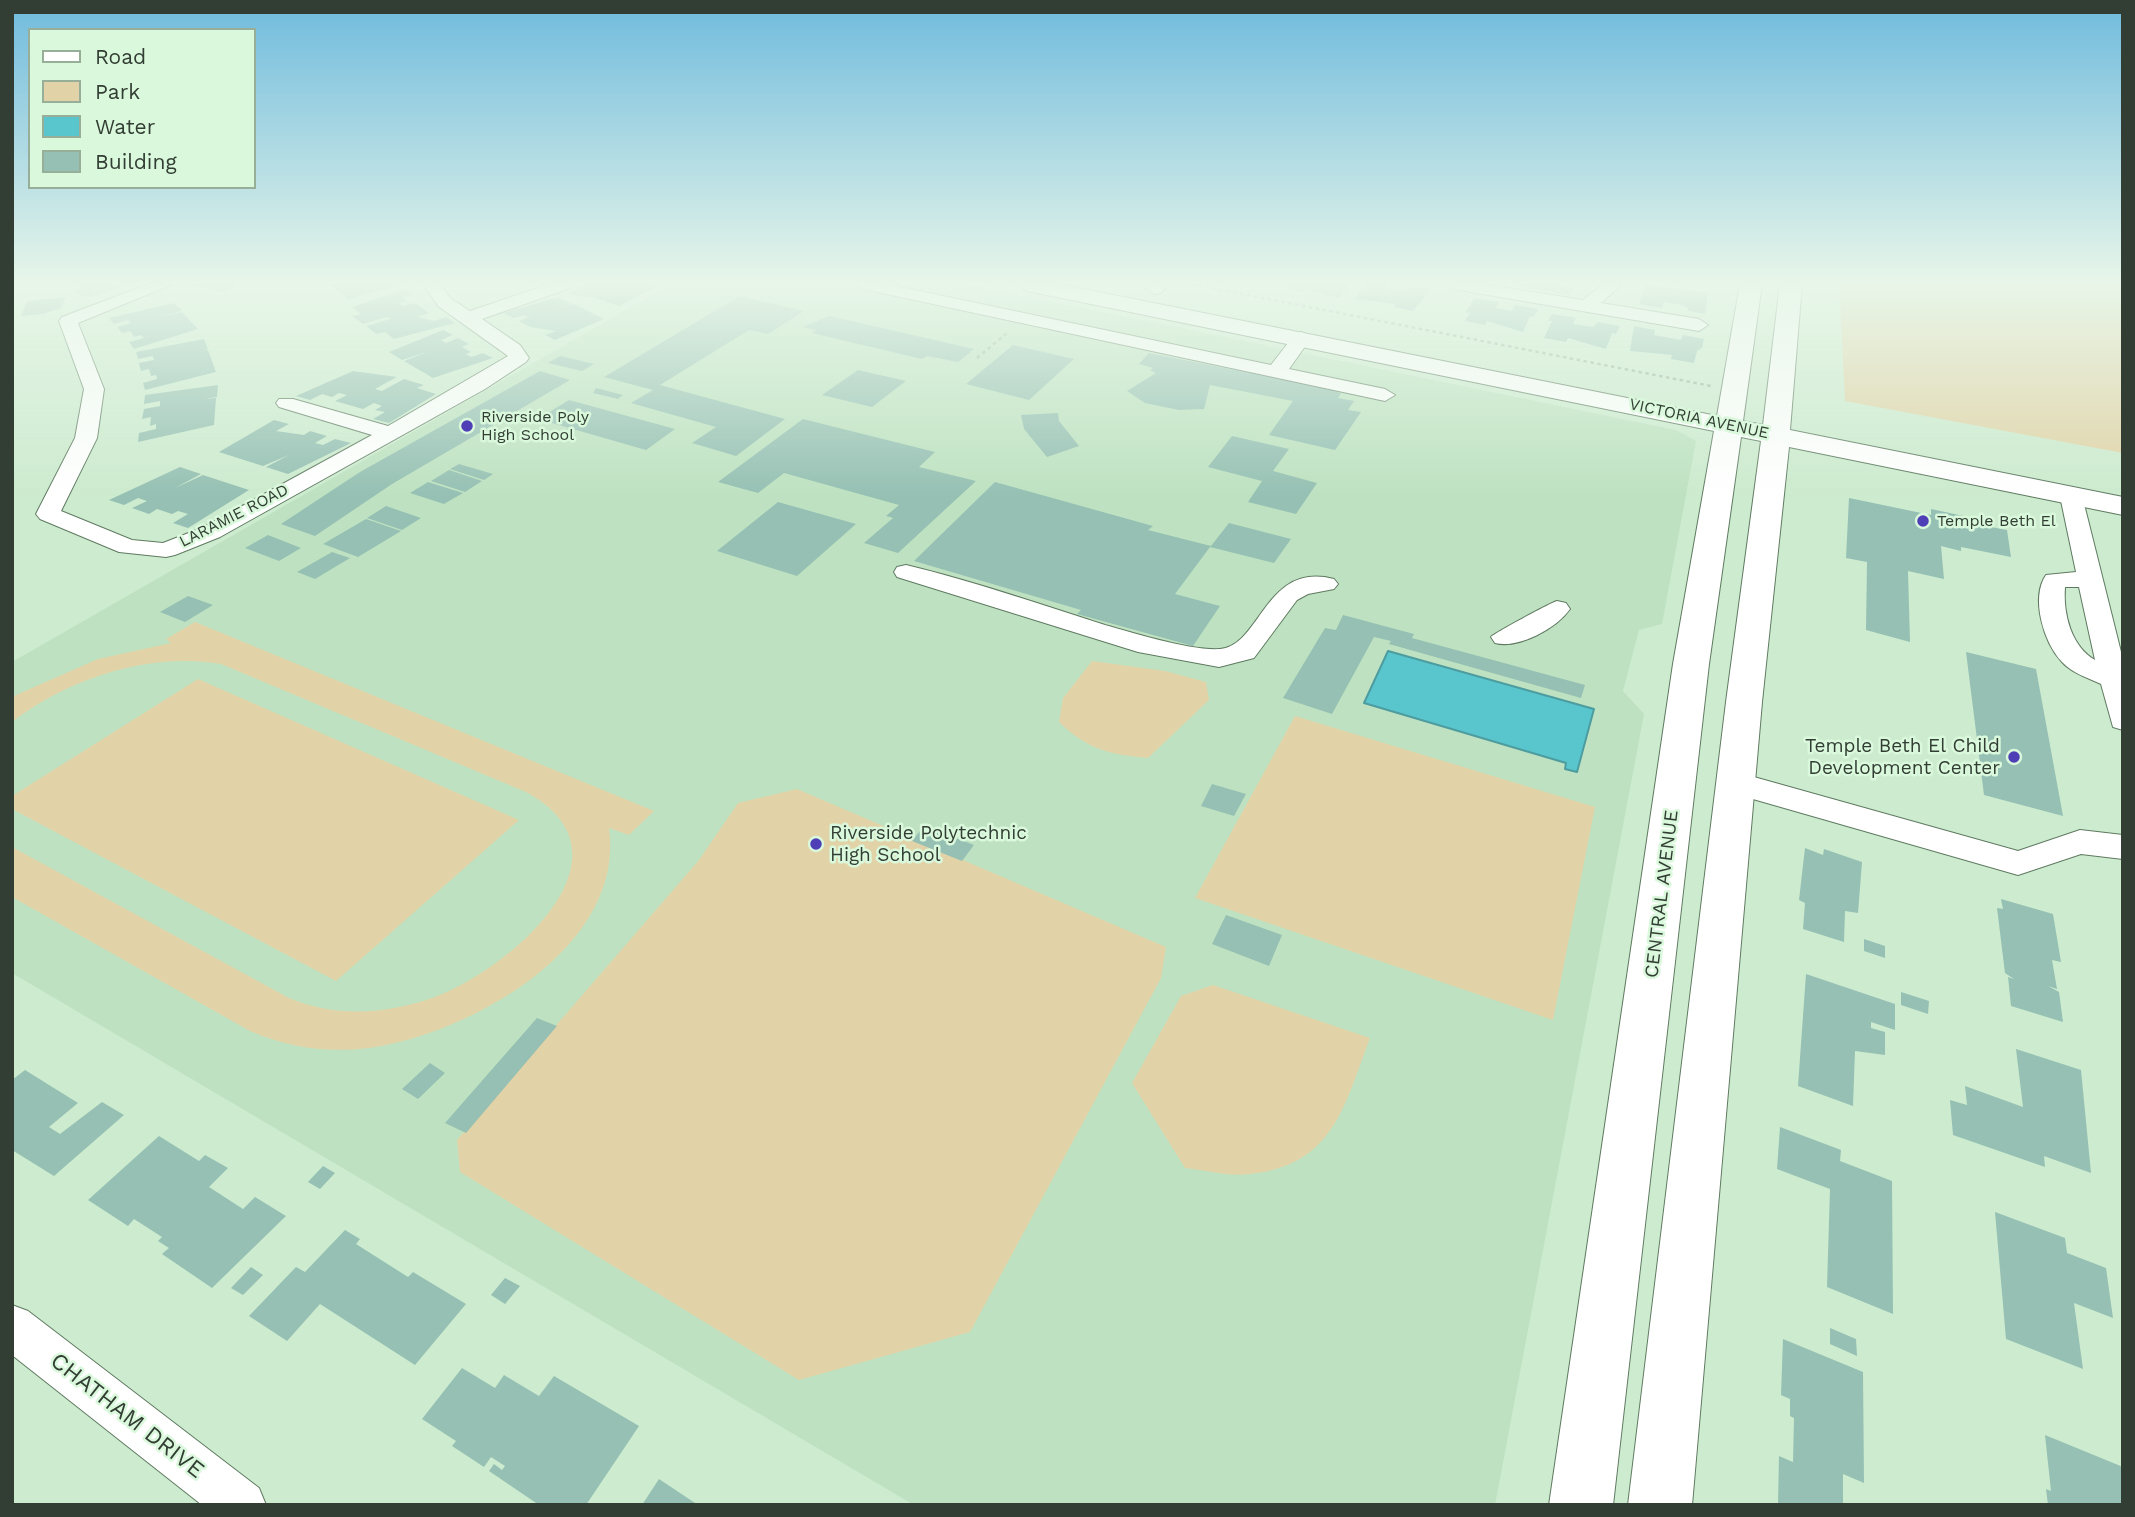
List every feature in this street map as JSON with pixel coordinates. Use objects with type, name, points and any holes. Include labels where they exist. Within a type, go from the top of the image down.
[{"type":"main road","name":"VICTORIA AVENUE","points":[[1396,355],[1732,415]]},
{"type":"main road","name":"VICTORIA AVENUE","points":[[1464,355],[2123,506]]},
{"type":"main road","name":"CENTRAL AVENUE","points":[[1581,1505],[1691,664],[1741,355]]},
{"type":"main road","points":[[1660,1505],[1736,783],[1784,355]]},
{"type":"main road","name":"VICTORIA AVENUE","points":[[1778,425],[2123,480]]},
{"type":"street","name":"LARAMIE ROAD","points":[[81,355],[94,389],[86,438],[48,514],[128,547],[166,550],[212,532],[478,385],[519,358],[517,355]]},
{"type":"street","points":[[1200,355],[1385,395]]},
{"type":"street","points":[[1277,371],[1289,355]]},
{"type":"street","points":[[286,403],[389,433]]},
{"type":"street","points":[[2071,496],[2123,720]]},
{"type":"street","points":[[906,572],[1147,646],[1219,659],[1244,652],[1288,595],[1301,588],[1325,583]]},
{"type":"street","points":[[2091,579],[2055,580],[2051,588],[2060,631],[2071,656],[2113,679]]},
{"type":"street","points":[[1504,637],[1526,630],[1557,609]]},
{"type":"street","points":[[1736,783],[2018,863],[2080,842],[2123,848]]},
{"type":"street","name":"CHATHAM DRIVE","points":[[12,1327],[233,1502]]},
{"type":"path","points":[[976,358],[980,355]]},
{"type":"path","points":[[1559,355],[1659,374],[1690,385],[1712,386]]},
{"type":"shaded area","name":"Riverside Polytechnic High School","points":[[548,355],[1311,355],[1676,430],[1696,441],[1662,624],[1639,630],[1623,691],[1644,714],[1495,1505],[914,1505],[12,973],[12,662]]},
{"type":"green space","points":[[1843,355],[2123,355],[2123,453],[1845,401]]},
{"type":"green space","points":[[195,622],[654,811],[629,835],[609,828],[608,871],[593,911],[567,946],[533,977],[494,1004],[452,1024],[409,1039],[369,1048],[308,1048],[279,1042],[250,1031],[12,897],[12,847],[289,998],[325,1009],[362,1011],[399,1007],[435,997],[465,983],[497,963],[527,937],[552,908],[568,878],[572,847],[559,818],[526,792],[221,664],[166,662],[111,672],[59,693],[12,722],[12,698],[16,695],[98,659],[171,643],[166,639]]},
{"type":"green space","points":[[1092,661],[1165,671],[1206,682],[1209,700],[1148,758],[1100,749],[1080,739],[1059,722],[1063,698]]},
{"type":"green space","points":[[198,679],[519,820],[336,981],[12,809],[12,796]]},
{"type":"green space","points":[[1295,716],[1595,807],[1553,1020],[1195,898]]},
{"type":"green space","points":[[797,789],[1166,947],[1161,978],[970,1332],[799,1380],[460,1172],[457,1140],[699,860],[738,803]]},
{"type":"green space","points":[[1213,985],[1370,1038],[1343,1109],[1318,1145],[1301,1159],[1278,1168],[1242,1175],[1185,1168],[1132,1083],[1181,996]]},
{"type":"water","points":[[1388,651],[1594,709],[1577,772],[1565,769],[1566,763],[1364,703]]},
{"type":"building","points":[[137,355],[210,355],[216,372],[145,390],[143,383],[157,379],[156,375],[151,376],[149,369],[141,371],[139,363],[154,360],[153,356],[138,359]]},
{"type":"building","points":[[394,355],[418,355],[402,360]]},
{"type":"building","points":[[420,355],[471,357],[487,355],[493,358],[433,378],[404,361]]},
{"type":"building","points":[[641,355],[709,355],[660,385],[785,419],[736,456],[692,443],[716,427],[631,403],[653,390],[604,377]]},
{"type":"building","points":[[904,355],[967,355],[958,362],[927,356],[922,359]]},
{"type":"building","points":[[1001,355],[1056,355],[1074,359],[1029,400],[966,384]]},
{"type":"building","points":[[1147,355],[1158,355],[1250,373],[1253,370],[1341,393],[1338,398],[1354,401],[1348,410],[1361,412],[1335,450],[1269,435],[1293,401],[1210,385],[1204,409],[1179,410],[1145,403],[1127,391],[1156,373],[1150,370],[1153,368],[1139,364]]},
{"type":"building","points":[[1670,355],[1696,355],[1694,363],[1671,359]]},
{"type":"building","name":"Riverside Poly High School","points":[[560,356],[594,364],[582,371],[548,363]]},
{"type":"building","points":[[858,370],[906,381],[872,407],[822,395]]},
{"type":"building","points":[[353,371],[397,377],[375,389],[382,391],[404,379],[424,385],[417,388],[436,394],[389,423],[373,419],[385,412],[375,410],[382,406],[374,403],[363,409],[335,401],[347,395],[339,393],[332,397],[322,394],[310,400],[296,396]]},
{"type":"building","name":"Riverside Poly High School","points":[[540,371],[570,380],[392,484],[315,536],[281,524],[360,472]]},
{"type":"building","points":[[218,385],[217,397],[204,399],[216,398],[214,425],[138,442],[139,433],[156,429],[156,424],[150,426],[151,417],[142,419],[144,409],[160,406],[160,401],[144,404],[145,395]]},
{"type":"building","points":[[596,388],[623,395],[618,399],[593,393]]},
{"type":"building","points":[[569,400],[675,429],[646,450],[538,419]]},
{"type":"building","points":[[1058,413],[1059,421],[1079,446],[1047,457],[1024,429],[1021,415]]},
{"type":"building","points":[[803,419],[935,452],[919,467],[976,481],[898,553],[864,543],[893,518],[886,516],[899,505],[784,473],[758,493],[718,482]]},
{"type":"building","points":[[274,420],[289,424],[276,431],[304,435],[310,431],[327,436],[315,443],[323,445],[335,439],[351,443],[288,474],[266,467],[289,455],[263,466],[219,452]]},
{"type":"building","points":[[1232,436],[1289,449],[1273,471],[1317,483],[1296,514],[1248,502],[1262,481],[1208,467]]},
{"type":"building","name":"Riverside Poly High School","points":[[459,464],[493,474],[484,480],[450,469]]},
{"type":"building","points":[[180,467],[201,474],[175,488],[203,475],[249,490],[188,528],[173,523],[188,514],[178,511],[172,514],[157,509],[149,514],[132,508],[147,501],[138,498],[124,505],[109,500]]},
{"type":"building","name":"Riverside Poly High School","points":[[449,470],[482,481],[465,492],[431,481]]},
{"type":"building","name":"Riverside Poly High School","points":[[428,482],[463,493],[444,504],[410,493]]},
{"type":"building","points":[[995,482],[1153,526],[1148,530],[1211,546],[1229,523],[1291,539],[1274,563],[1210,547],[1175,594],[1220,606],[1193,646],[1077,614],[1081,610],[914,561]]},
{"type":"building","points":[[1849,498],[1931,515],[1931,509],[1973,518],[1979,521],[1975,524],[2007,530],[2011,557],[1961,547],[1961,551],[1941,546],[1944,579],[1908,571],[1910,642],[1866,630],[1867,562],[1846,558]]},
{"type":"building","points":[[778,502],[856,524],[797,576],[717,551]]},
{"type":"building","points":[[386,506],[421,518],[402,530],[367,518]]},
{"type":"building","points":[[366,519],[401,531],[358,557],[323,544]]},
{"type":"building","points":[[268,535],[301,548],[279,561],[245,548]]},
{"type":"building","points":[[332,552],[350,558],[315,579],[297,572]]},
{"type":"building","points":[[188,596],[213,605],[185,622],[160,612]]},
{"type":"building","points":[[1343,615],[1414,634],[1412,638],[1585,685],[1581,698],[1389,644],[1391,641],[1374,637],[1332,714],[1283,698],[1325,628],[1336,630]]},
{"type":"building","points":[[1966,652],[2036,669],[2063,816],[1984,795]]},
{"type":"building","points":[[1212,784],[1246,794],[1234,816],[1201,806]]},
{"type":"building","points":[[924,826],[974,845],[962,861],[912,841]]},
{"type":"building","points":[[1805,848],[1823,855],[1824,849],[1862,862],[1858,913],[1845,911],[1844,942],[1803,929],[1805,903],[1799,900]]},
{"type":"building","points":[[2001,899],[2053,914],[2061,962],[2052,960],[2057,989],[2048,986],[2059,992],[2063,1022],[2011,1006],[2008,977],[2014,979],[2005,973],[1997,908],[2003,909]]},
{"type":"building","points":[[1226,915],[1282,935],[1269,966],[1212,944]]},
{"type":"building","points":[[1864,939],[1885,946],[1885,958],[1864,951]]},
{"type":"building","points":[[1806,974],[1895,1004],[1895,1030],[1871,1022],[1871,1028],[1885,1032],[1885,1055],[1855,1051],[1853,1106],[1798,1086]]},
{"type":"building","points":[[1901,992],[1929,1001],[1928,1014],[1901,1005]]},
{"type":"building","points":[[537,1018],[557,1026],[466,1133],[445,1123]]},
{"type":"building","points":[[2016,1049],[2081,1070],[2091,1173],[2044,1156],[2045,1167],[1953,1135],[1950,1100],[1967,1105],[1965,1086],[2023,1107]]},
{"type":"building","points":[[430,1063],[445,1073],[418,1099],[402,1089]]},
{"type":"building","points":[[25,1070],[78,1103],[49,1127],[60,1134],[102,1102],[124,1115],[54,1176],[12,1150],[12,1080]]},
{"type":"building","points":[[1780,1127],[1841,1150],[1840,1161],[1892,1181],[1893,1314],[1827,1287],[1830,1189],[1777,1169]]},
{"type":"building","points":[[159,1136],[199,1161],[205,1155],[228,1168],[209,1187],[243,1209],[255,1197],[286,1216],[212,1288],[162,1254],[169,1248],[158,1241],[162,1237],[134,1219],[128,1226],[88,1200]]},
{"type":"building","points":[[323,1166],[335,1173],[320,1189],[308,1182]]},
{"type":"building","points":[[1995,1212],[2065,1238],[2067,1253],[2106,1268],[2113,1318],[2074,1303],[2083,1369],[2006,1339]]},
{"type":"building","points":[[345,1230],[360,1239],[356,1244],[408,1277],[413,1272],[466,1304],[415,1365],[320,1304],[287,1341],[249,1316],[296,1267],[305,1272]]},
{"type":"building","points":[[251,1267],[263,1275],[243,1295],[231,1288]]},
{"type":"building","points":[[505,1278],[520,1286],[505,1304],[491,1295]]},
{"type":"building","points":[[1830,1328],[1856,1339],[1857,1356],[1830,1344]]},
{"type":"building","points":[[1783,1339],[1863,1372],[1864,1483],[1843,1474],[1843,1505],[1778,1505],[1779,1456],[1793,1462],[1794,1418],[1790,1416],[1790,1399],[1781,1395]]},
{"type":"building","points":[[462,1368],[495,1388],[504,1375],[539,1396],[554,1376],[639,1426],[586,1505],[539,1505],[489,1471],[494,1464],[502,1470],[505,1466],[491,1457],[484,1467],[452,1446],[456,1441],[422,1419]]},
{"type":"building","points":[[2045,1435],[2123,1467],[2123,1505],[2048,1505],[2046,1489],[2051,1491]]},
{"type":"building","points":[[659,1479],[698,1505],[642,1505]]},
{"type":"place","name":"Riverside Poly High School","points":[[467,426]]},
{"type":"place","name":"Temple Beth El","points":[[1923,521]]},
{"type":"place","name":"Temple Beth El Child Development Center","points":[[2014,757]]},
{"type":"place","name":"Riverside Polytechnic High School","points":[[816,844]]}]
